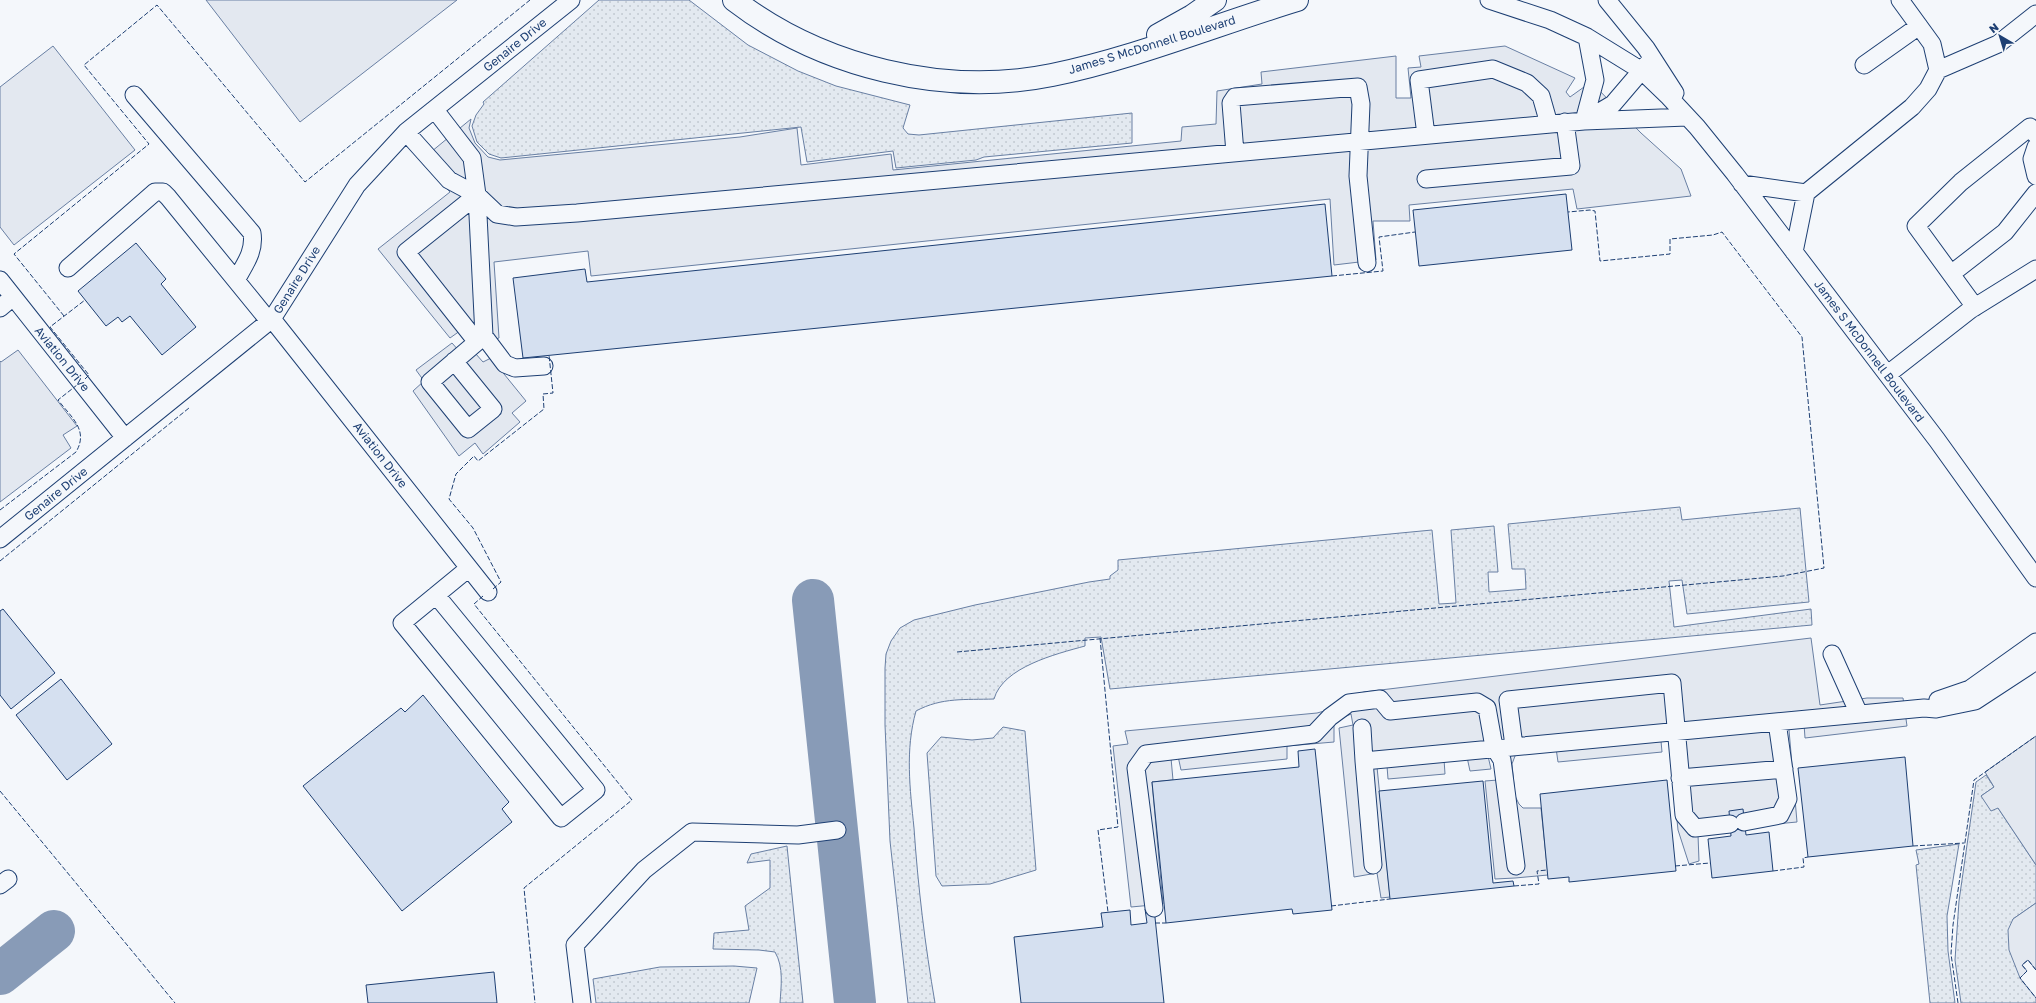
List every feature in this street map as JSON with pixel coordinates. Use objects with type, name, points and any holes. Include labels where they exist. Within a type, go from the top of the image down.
[{"type":"main road","name":"James S McDonnell Boulevard","points":[[734,0],[751,13],[780,30],[820,49],[856,63],[911,76],[973,82],[1012,81],[1051,75],[1116,59],[1297,0]]},
{"type":"main road","points":[[1116,59],[1192,16],[1215,0]]},
{"type":"street","name":"Genaire Drive","points":[[0,539],[271,320],[357,185],[406,132],[571,0]]},
{"type":"street","name":"James S McDonnell Boulevard","points":[[1490,0],[1550,20],[1647,64]]},
{"type":"street","name":"James S McDonnell Boulevard","points":[[1607,0],[1647,64],[1742,184],[1888,374],[2036,578]]},
{"type":"street","points":[[1900,0],[1932,44],[1938,70]]},
{"type":"street","points":[[1794,252],[1806,193],[1912,108],[1928,89],[1938,70],[1998,44],[2036,14]]},
{"type":"street","points":[[1864,65],[1919,26]]},
{"type":"street","points":[[1584,121],[1595,80],[1588,37]]},
{"type":"street","points":[[1584,121],[1613,104],[1647,64]]},
{"type":"street","points":[[1426,135],[1419,80],[1493,69],[1527,83],[1541,96],[1557,123],[1571,166],[1426,179]]},
{"type":"street","points":[[1235,153],[1231,103],[1235,97],[1358,87],[1360,91],[1358,176],[1367,263]]},
{"type":"street","points":[[134,95],[252,233],[254,243],[251,254],[236,280]]},
{"type":"street","points":[[435,110],[472,158],[477,195],[481,339]]},
{"type":"street","points":[[406,132],[449,180],[477,195],[497,214],[516,217],[593,212],[1557,123],[1584,121],[1692,122]]},
{"type":"street","points":[[1975,306],[1916,226],[1961,182],[2034,128]]},
{"type":"street","points":[[2036,147],[2032,159],[2036,176]]},
{"type":"street","points":[[1742,184],[1806,193]]},
{"type":"street","name":"Aviation Drive","points":[[68,268],[155,192],[163,192],[271,320],[488,592]]},
{"type":"street","points":[[1951,274],[2005,232],[2036,193]]},
{"type":"street","points":[[477,195],[406,252],[481,339],[505,364],[515,368],[544,366]]},
{"type":"street","points":[[1888,374],[1975,306],[2036,269]]},
{"type":"street","name":"Aviation Drive","points":[[0,280],[6,302],[125,438]]},
{"type":"street","points":[[454,361],[481,339]]},
{"type":"street","points":[[436,595],[596,790],[561,818],[402,623],[436,595],[469,568]]},
{"type":"street","points":[[1924,708],[1938,700],[1970,689],[2036,642]]},
{"type":"street","points":[[1832,654],[1859,714]]},
{"type":"street","points":[[1364,761],[1494,747],[1924,708],[1936,709],[1975,701],[2036,660]]},
{"type":"street","points":[[1514,746],[1508,700],[1672,683],[1684,815],[1695,828],[1737,823],[1780,815],[1788,799],[1777,722]]},
{"type":"street","points":[[1154,908],[1136,768],[1146,754],[1314,734],[1330,717],[1349,703],[1380,699],[1390,711],[1477,702],[1487,708],[1494,747],[1502,760],[1516,866]]},
{"type":"street","points":[[1362,728],[1373,865]]},
{"type":"street","points":[[1680,778],[1784,769]]},
{"type":"street","points":[[582,1003],[576,945],[644,870],[692,832],[798,835],[837,830]]},
{"type":"shaded area","points":[[206,0],[457,0],[300,122]]},
{"type":"shaded area","points":[[599,0],[689,0],[748,45],[798,71],[836,86],[910,105],[903,128],[908,134],[919,135],[1132,113],[1132,143],[984,157],[976,160],[896,168],[893,151],[807,162],[801,127],[501,158],[489,154],[477,142],[472,126],[476,115],[484,104],[483,102]]},
{"type":"shaded area","points":[[53,46],[135,150],[14,245],[0,227],[0,87]]},
{"type":"shaded area","points":[[1505,46],[1575,78],[1566,92],[1570,97],[1591,82],[1641,133],[1681,169],[1691,196],[1577,209],[1573,189],[1409,205],[1410,221],[1373,221],[1376,260],[1334,265],[1330,199],[591,276],[588,251],[494,262],[499,338],[487,342],[475,353],[483,362],[491,358],[526,401],[512,413],[520,422],[483,454],[475,443],[459,456],[413,391],[424,381],[416,370],[452,343],[460,352],[468,343],[464,328],[450,338],[378,249],[450,192],[420,161],[471,119],[469,128],[475,143],[488,157],[500,160],[740,137],[797,128],[801,165],[891,154],[893,170],[1181,141],[1182,127],[1216,124],[1217,91],[1262,84],[1261,72],[1396,56],[1396,98],[1411,98],[1408,68],[1421,67],[1419,56]]},
{"type":"shaded area","points":[[18,350],[77,426],[63,435],[71,448],[0,502],[0,361],[1,362]]},
{"type":"shaded area","points":[[1680,507],[1682,520],[1800,508],[1809,602],[1687,614],[1682,580],[1669,581],[1674,627],[1811,609],[1812,625],[1110,689],[1101,637],[1085,638],[1085,646],[1046,658],[1019,670],[1008,678],[999,688],[994,699],[945,701],[935,703],[916,711],[910,740],[909,770],[922,916],[935,1003],[908,1003],[890,841],[885,725],[886,654],[891,641],[900,628],[914,620],[975,605],[1110,579],[1110,576],[1118,570],[1118,560],[1432,530],[1439,604],[1456,603],[1451,530],[1494,526],[1498,572],[1488,572],[1489,592],[1526,589],[1525,569],[1512,569],[1508,524]]},
{"type":"shaded area","points":[[1811,638],[1820,705],[1867,698],[1903,698],[1907,726],[1805,738],[1804,724],[1794,725],[1789,730],[1797,822],[1702,831],[1698,835],[1699,861],[1689,864],[1678,830],[1669,740],[1661,741],[1662,752],[1558,762],[1556,748],[1522,751],[1515,756],[1512,764],[1515,796],[1519,804],[1523,808],[1541,808],[1548,875],[1515,878],[1495,879],[1485,781],[1498,780],[1497,755],[1488,756],[1491,769],[1470,771],[1467,757],[1444,759],[1445,774],[1388,779],[1387,766],[1377,767],[1390,897],[1381,898],[1377,873],[1354,877],[1339,728],[1353,725],[1351,714],[1342,718],[1334,725],[1334,742],[1287,746],[1287,759],[1181,770],[1178,756],[1171,758],[1173,780],[1152,782],[1163,904],[1131,907],[1113,746],[1128,744],[1125,731],[1317,713],[1328,710],[1343,698],[1364,692]]},
{"type":"shaded area","points":[[1003,727],[1025,731],[1036,870],[990,884],[942,886],[936,876],[927,753],[941,737],[972,740],[993,738]]},
{"type":"shaded area","points":[[2036,736],[2036,865],[1998,808],[1991,811],[1981,796],[1994,787],[1985,772]]},
{"type":"shaded area","points":[[1986,775],[1994,787],[1981,796],[1998,808],[2036,865],[2036,903],[2013,919],[2020,978],[2036,998],[2036,1003],[1961,1003],[1955,960],[1959,901],[1976,782]]},
{"type":"shaded area","points":[[1959,844],[1947,916],[1948,951],[1955,1003],[1930,1003],[1916,865],[1919,864],[1916,850]]},
{"type":"shaded area","points":[[787,846],[803,1003],[780,1003],[781,971],[775,952],[759,950],[713,949],[714,933],[749,930],[745,906],[770,888],[770,860],[747,863],[751,854]]},
{"type":"shaded area","points":[[2036,903],[2036,970],[2028,960],[2022,965],[2027,971],[2020,978],[2009,950],[2008,930],[2013,919]]},
{"type":"shaded area","points":[[734,966],[757,968],[749,1003],[596,1003],[593,979],[660,967]]},
{"type":"building","points":[[1566,194],[1572,250],[1419,266],[1413,210]]},
{"type":"building","points":[[1325,204],[1332,276],[523,358],[513,278],[585,269],[587,282]]},
{"type":"building","points":[[136,243],[166,279],[161,284],[196,327],[162,355],[130,316],[122,322],[118,317],[106,326],[78,291]]},
{"type":"building","points":[[3,609],[55,673],[11,709],[0,695],[0,611]]},
{"type":"building","points":[[61,679],[112,744],[67,780],[16,715]]},
{"type":"building","points":[[423,695],[509,802],[502,809],[512,822],[402,911],[303,786],[401,708],[405,712]]},
{"type":"building","points":[[1315,749],[1332,910],[1293,914],[1292,909],[1166,923],[1152,782],[1299,767],[1298,751]]},
{"type":"building","points":[[1905,757],[1913,846],[1808,857],[1798,768]]},
{"type":"building","points":[[1667,780],[1676,871],[1569,882],[1569,877],[1548,879],[1540,794]]},
{"type":"building","points":[[1483,781],[1493,883],[1513,881],[1514,886],[1390,899],[1379,791]]},
{"type":"building","points":[[1743,809],[1746,835],[1769,832],[1773,871],[1712,878],[1708,839],[1731,836],[1729,811]]},
{"type":"building","points":[[1154,908],[1164,1003],[1021,1003],[1014,937],[1103,927],[1101,913],[1130,910],[1131,925],[1147,923],[1145,909]]},
{"type":"building","points":[[494,972],[497,1003],[368,1003],[366,985]]},
{"type":"taxiway","points":[[813,600],[855,1003]]},
{"type":"taxiway","points":[[0,974],[54,931]]},
{"type":"fence","points":[[64,316],[14,254],[149,144],[84,65],[157,5],[305,182],[530,0]]},
{"type":"fence","points":[[957,652],[1783,576],[1824,568],[1802,337],[1722,232],[1713,235],[1670,239],[1670,254],[1600,261],[1595,211],[1568,212]]},
{"type":"fence","points":[[1332,276],[1383,271],[1379,237],[1415,232]]},
{"type":"fence","points":[[85,300],[50,327],[89,375],[85,379]]},
{"type":"fence","points":[[493,589],[501,582],[473,528],[449,499],[456,474],[474,456],[478,461],[544,409],[543,394],[553,393],[549,355]]},
{"type":"fence","points":[[0,510],[76,452],[80,437],[77,424],[58,400],[77,385]]},
{"type":"fence","points":[[0,561],[189,408]]},
{"type":"fence","points":[[483,596],[474,604],[632,800],[524,888],[535,1003]]},
{"type":"fence","points":[[1100,638],[1118,827],[1098,830],[1108,912]]},
{"type":"fence","points":[[1958,1003],[1951,954],[1953,925],[1974,780],[2036,736]]},
{"type":"fence","points":[[0,791],[175,1003]]},
{"type":"fence","points":[[1913,846],[1964,843]]},
{"type":"fence","points":[[1773,871],[1804,867],[1803,858],[1808,857]]},
{"type":"fence","points":[[1675,866],[1710,863]]},
{"type":"fence","points":[[1514,886],[1539,884],[1537,871],[1547,870]]},
{"type":"fence","points":[[1331,906],[1390,899]]},
{"type":"fence","points":[[1155,923],[1166,923]]},
{"type":"fence","points":[[2036,970],[2028,960],[2022,965],[2027,971],[2020,978],[2036,998]]}]
